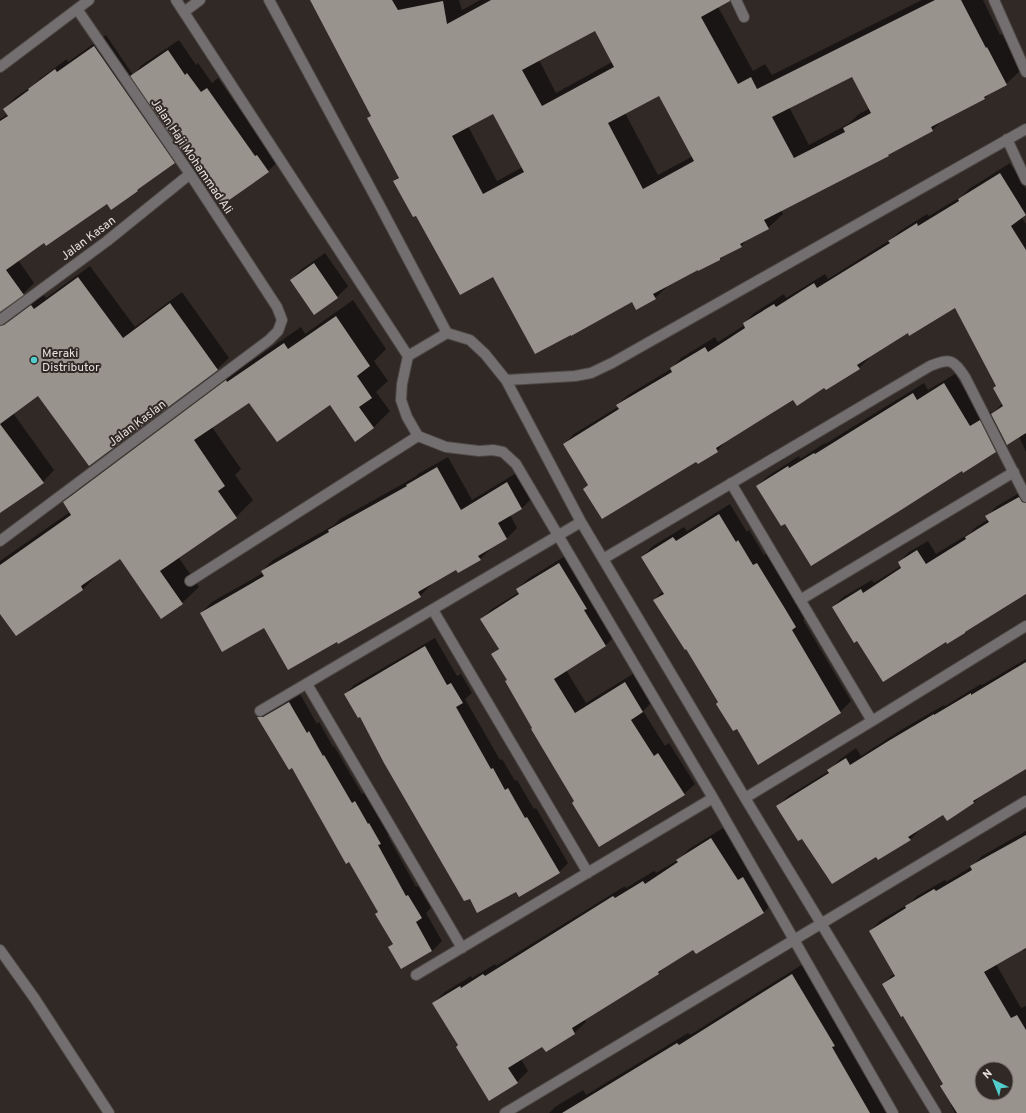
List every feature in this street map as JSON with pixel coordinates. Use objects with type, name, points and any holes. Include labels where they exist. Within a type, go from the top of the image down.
[{"type":"street","points":[[0,67],[89,0]]},
{"type":"street","points":[[176,0],[408,356],[402,384],[401,400],[406,417],[418,436],[446,447],[503,452],[516,464],[713,798],[893,1113]]},
{"type":"street","points":[[184,12],[200,0]]},
{"type":"street","points":[[269,0],[447,333],[470,340],[486,354],[506,380],[581,522],[745,798],[936,1113]]},
{"type":"street","points":[[736,0],[744,17]]},
{"type":"street","points":[[994,0],[1026,72]]},
{"type":"street","name":"Jalan Haji Mohammad Ali","points":[[77,9],[190,174],[277,307],[282,320]]},
{"type":"street","points":[[506,380],[575,376],[591,373],[612,363],[1026,129]]},
{"type":"street","points":[[1007,140],[1026,180]]},
{"type":"street","name":"Jalan Kasan","points":[[0,320],[107,240],[190,174]]},
{"type":"street","name":"Jalan Kaslan","points":[[0,541],[269,340],[278,331],[282,320]]},
{"type":"street","points":[[408,356],[447,333]]},
{"type":"street","points":[[603,559],[930,366],[945,360],[956,364],[966,377],[1026,497]]},
{"type":"street","points":[[190,581],[418,436]]},
{"type":"street","points":[[800,600],[1014,472]]},
{"type":"street","points":[[731,483],[872,721]]},
{"type":"street","points":[[260,711],[581,522]]},
{"type":"street","points":[[433,610],[588,873]]},
{"type":"street","points":[[745,798],[1026,626]]},
{"type":"street","points":[[307,684],[462,948]]},
{"type":"street","points":[[416,975],[713,798]]},
{"type":"street","points":[[505,1113],[1026,801]]},
{"type":"street","points":[[0,950],[35,999],[109,1113]]},
{"type":"building","points":[[310,0],[392,0],[398,10],[443,1],[447,24],[491,0],[730,0],[701,17],[738,84],[751,77],[757,89],[935,0],[961,0],[1007,85],[984,97],[985,99],[931,127],[933,131],[888,155],[889,156],[764,220],[769,229],[740,244],[742,247],[720,258],[720,260],[653,294],[656,299],[636,310],[632,302],[535,354],[493,277],[460,295],[416,216],[413,217],[393,181],[399,178],[367,118],[371,116]],"holes":[[[595,31],[614,67],[542,106],[522,70]],[[852,77],[871,113],[843,128],[845,132],[794,158],[772,117]],[[659,96],[694,161],[643,189],[608,123]],[[493,114],[524,172],[483,194],[452,136]]]},
{"type":"building","points":[[94,46],[175,163],[111,210],[107,204],[46,246],[44,243],[6,270],[24,295],[0,312],[0,121],[8,116],[3,109],[55,69],[57,72]]},
{"type":"building","points":[[168,50],[185,75],[187,73],[201,92],[207,88],[255,156],[257,155],[269,172],[222,205],[188,154],[185,156],[130,76]]},
{"type":"building","points":[[1000,173],[1026,215],[1011,226],[1026,250],[1026,433],[1007,445],[991,414],[1003,406],[993,388],[996,386],[955,308],[909,336],[908,333],[857,365],[860,369],[826,390],[824,388],[797,406],[793,400],[716,448],[718,452],[698,464],[696,462],[602,519],[583,489],[588,485],[563,444],[619,409],[616,405],[672,372],[670,368],[705,347],[708,352],[745,328],[743,323],[774,304],[776,307],[814,283],[817,288],[890,243],[888,241],[917,223],[918,226],[959,201],[958,199]]},
{"type":"building","points":[[314,263],[338,298],[314,315],[290,280]]},
{"type":"building","points":[[78,277],[123,338],[170,303],[218,370],[89,466],[38,396],[0,424],[0,326],[4,325],[31,305],[34,309]]},
{"type":"building","points":[[336,316],[370,366],[357,376],[372,398],[359,407],[374,428],[355,442],[330,405],[277,442],[249,403],[194,440],[225,486],[218,491],[237,518],[160,571],[183,604],[161,619],[120,559],[81,586],[83,590],[16,636],[0,614],[0,565],[71,515],[63,502],[226,380],[227,382],[284,343],[288,349]]},
{"type":"building","points":[[944,383],[970,426],[980,420],[996,452],[963,473],[962,471],[811,566],[785,524],[781,526],[756,486],[788,466],[789,468],[814,453],[815,454],[913,393],[917,400]]},
{"type":"building","points":[[0,424],[44,483],[0,513]]},
{"type":"building","points":[[437,467],[461,510],[507,482],[522,509],[498,523],[507,539],[478,556],[481,560],[458,573],[456,570],[418,592],[421,597],[338,644],[337,642],[288,670],[264,628],[222,652],[200,613],[264,576],[261,571],[329,532],[328,530],[407,486],[406,485]]},
{"type":"building","points":[[1019,497],[1022,502],[1026,503],[1026,594],[965,633],[947,644],[946,642],[883,682],[857,641],[854,643],[832,607],[861,589],[863,593],[901,568],[898,562],[917,550],[926,564],[966,539],[965,537],[989,522],[985,516]]},
{"type":"building","points":[[719,514],[736,542],[738,540],[753,565],[757,563],[784,607],[796,627],[792,630],[841,713],[758,765],[737,729],[733,731],[716,704],[718,702],[686,649],[685,650],[653,600],[664,594],[641,557],[673,537],[676,541]]},
{"type":"building","points":[[559,563],[587,609],[584,610],[606,646],[554,679],[575,713],[625,682],[643,712],[631,720],[654,756],[658,753],[685,795],[599,847],[572,803],[574,801],[531,729],[532,728],[505,681],[507,680],[491,654],[499,649],[480,619],[519,594],[516,589]]},
{"type":"building","points":[[425,646],[447,685],[451,683],[463,703],[456,707],[491,769],[493,768],[505,790],[508,788],[560,873],[519,897],[516,892],[477,913],[470,899],[464,901],[384,763],[360,717],[358,718],[344,694]]},
{"type":"building","points":[[1026,662],[1026,769],[973,801],[974,803],[947,821],[943,815],[908,837],[911,840],[878,860],[876,857],[832,884],[802,839],[798,841],[776,806],[829,773],[827,770],[846,758],[850,765],[934,714],[971,693],[971,695]]},
{"type":"building","points":[[289,702],[307,733],[309,731],[323,756],[324,755],[352,803],[355,801],[368,824],[369,823],[381,844],[378,845],[406,896],[408,895],[422,918],[416,922],[432,951],[401,969],[388,947],[393,944],[375,914],[378,912],[349,862],[346,864],[292,768],[289,770],[257,717],[263,717]]},
{"type":"building","points":[[1026,835],[1026,948],[984,972],[1011,1018],[1017,1015],[1026,1030],[1026,1113],[957,1113],[940,1086],[943,1084],[903,1016],[901,1017],[882,984],[895,976],[869,931],[906,908],[905,906],[934,889],[936,891],[972,870],[970,866]]},
{"type":"building","points":[[711,838],[738,880],[743,877],[764,913],[696,954],[693,950],[658,972],[659,974],[572,1028],[575,1034],[546,1052],[542,1047],[508,1068],[518,1083],[489,1101],[456,1047],[458,1045],[432,1003],[460,986],[461,988],[483,974],[485,976],[613,896],[615,898],[643,881],[645,884],[678,862],[676,860]]},
{"type":"building","points":[[792,974],[835,1046],[832,1047],[870,1113],[562,1113],[677,1043],[679,1045]]},
{"type":"place","name":"Meraki Distributor","points":[[34,360]]}]
